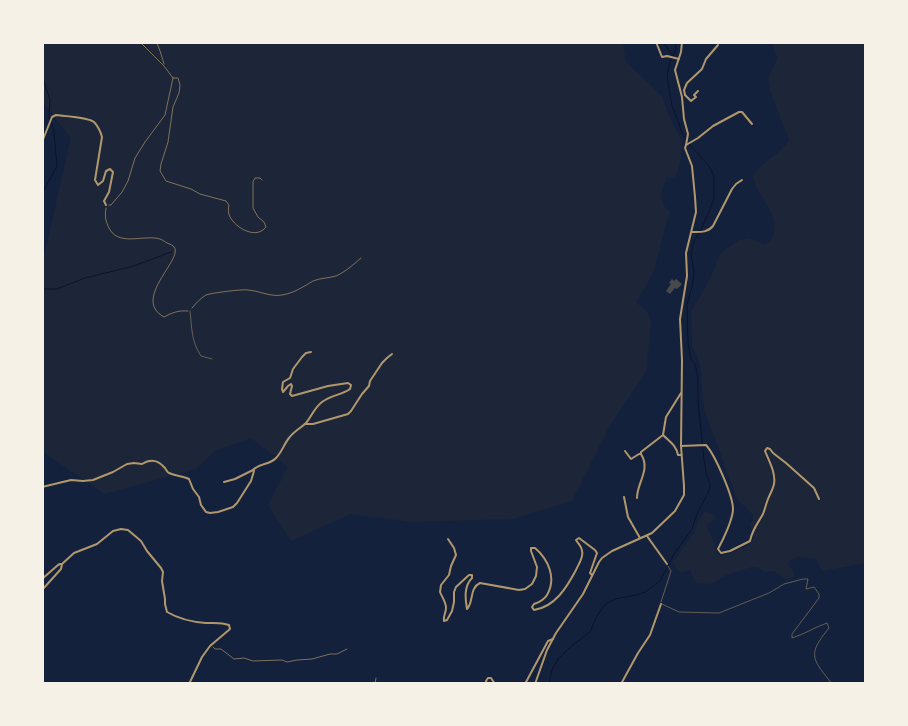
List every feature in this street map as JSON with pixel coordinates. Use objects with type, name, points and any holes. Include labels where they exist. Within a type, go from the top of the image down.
[{"type":"street","points":[[656,42],[662,57],[668,56],[678,59]]},
{"type":"street","points":[[682,42],[675,70],[684,96],[691,101],[696,97],[694,95],[698,91]]},
{"type":"street","points":[[535,684],[547,650],[583,594],[599,562],[607,554],[652,533],[667,519],[684,495],[681,456],[682,360],[680,319],[686,276],[686,253],[696,212],[696,197],[692,166],[685,148],[688,134],[684,119],[684,90],[687,83],[702,70],[706,59],[718,45]]},
{"type":"street","points":[[686,145],[739,112],[742,112],[752,124]]},
{"type":"street","points":[[42,142],[52,117],[94,121],[102,133],[95,180],[98,185],[103,181],[106,171],[110,169],[113,172],[109,192],[104,201],[106,206]]},
{"type":"street","points":[[692,232],[710,230],[732,189],[742,180]]},
{"type":"street","points":[[224,482],[253,470],[256,466],[275,460],[292,434],[305,424],[322,402],[327,398],[350,389],[351,385],[344,383],[292,396],[290,394],[291,384],[284,392],[282,390],[283,382],[290,378],[302,357],[306,353],[311,352]]},
{"type":"street","points":[[305,424],[313,424],[348,414],[369,386],[370,381],[382,364],[392,354]]},
{"type":"street","points":[[625,451],[631,459],[641,454],[642,451],[663,435],[666,417],[681,393]]},
{"type":"street","points":[[663,435],[674,444],[678,455],[681,456]]},
{"type":"street","points":[[681,446],[703,445],[708,447],[726,483],[733,510],[725,538],[718,549],[721,553],[730,551],[750,541],[754,527],[764,512],[774,486],[771,466],[765,451],[767,448],[814,488],[820,498]]},
{"type":"street","points":[[637,498],[637,492],[644,474],[644,461],[641,454]]},
{"type":"street","points":[[42,487],[70,480],[94,480],[127,464],[142,464],[152,460],[164,466],[168,472],[189,479],[203,508],[206,512],[210,513],[225,510],[237,503],[251,481],[253,470]]},
{"type":"street","points":[[624,497],[628,517],[640,538]]},
{"type":"street","points":[[42,579],[74,553],[97,544],[113,531],[128,530],[138,537],[163,572],[162,581],[167,612],[185,620],[204,623],[221,622],[229,625],[230,629],[210,646],[202,656],[189,684]]},
{"type":"street","points":[[647,536],[667,564]]},
{"type":"street","points":[[448,539],[456,555],[449,574],[441,585],[440,592],[446,609],[443,617],[444,621],[447,620],[452,611],[456,587],[469,574],[472,575],[472,578],[466,587],[467,609],[470,607],[473,589],[480,583],[518,590],[525,589],[532,584],[536,576],[537,567],[531,548],[535,548],[542,554],[552,578],[550,590],[544,599],[534,604],[532,607],[534,610],[540,609],[554,601],[563,592],[573,576],[582,555],[576,540],[579,538],[595,550],[597,554],[590,573],[592,575]]},
{"type":"street","points":[[42,590],[62,564]]},
{"type":"street","points":[[621,684],[650,635],[661,604]]},
{"type":"street","points":[[526,684],[548,641],[553,639]]},
{"type":"street","points":[[486,684],[488,678],[491,678],[495,684]]},
{"type":"lane","points":[[190,311],[192,336],[198,351],[201,356],[212,359]]},
{"type":"lane","points":[[667,564],[672,571],[661,604],[679,612],[719,613],[769,593],[784,584],[803,579],[808,580],[806,589],[814,587],[818,598],[792,634],[792,638],[827,623],[829,628],[820,638],[814,658],[832,684]]},
{"type":"path","points":[[140,42],[173,78],[178,78],[180,85],[173,107],[168,142],[161,164],[160,171],[166,181],[200,194],[226,201],[229,205],[228,212],[230,218],[234,223],[249,233],[257,233],[266,227],[253,208],[253,182],[255,178],[262,180]]},
{"type":"path","points":[[156,42],[164,66]]},
{"type":"path","points":[[173,78],[165,115],[135,158],[128,181],[122,192],[111,205],[106,206],[104,217],[110,231],[119,238],[160,239],[173,245],[176,254],[156,288],[154,307],[159,314],[164,317],[182,310],[190,311],[200,300],[208,294],[214,293],[248,290],[272,296],[281,296],[301,289],[315,280],[336,275],[361,258]]},
{"type":"path","points":[[216,641],[217,644],[213,647],[215,649],[219,648],[230,657],[254,661],[282,660],[287,662],[312,659],[337,654],[347,649]]},
{"type":"path","points":[[375,684],[376,678]]},
{"type":"shaded area","points":[[42,43],[623,43],[626,62],[662,96],[682,141],[681,159],[675,179],[667,177],[663,188],[661,196],[663,204],[670,213],[652,274],[636,302],[648,313],[651,323],[646,372],[609,427],[572,501],[513,519],[414,522],[351,514],[291,541],[268,505],[288,467],[251,438],[215,451],[196,469],[105,494],[43,452],[43,260],[71,138],[43,103]]},
{"type":"shaded area","points":[[771,43],[865,43],[865,563],[823,571],[816,559],[798,557],[790,560],[788,564],[794,573],[794,577],[791,578],[785,578],[774,571],[765,572],[757,567],[752,567],[729,574],[708,584],[695,582],[690,570],[681,572],[677,570],[673,562],[695,531],[705,511],[714,515],[716,519],[709,523],[707,528],[715,544],[716,553],[720,556],[746,547],[753,540],[754,534],[750,524],[753,520],[753,515],[737,499],[704,409],[700,364],[692,345],[691,312],[710,279],[720,254],[739,240],[749,238],[765,244],[773,238],[775,226],[772,213],[756,187],[753,176],[789,140],[770,91],[768,79],[777,57]]},
{"type":"building","points":[[672,279],[674,281],[676,279],[682,284],[670,294],[666,291]]},
{"type":"waterway","points":[[663,42],[672,55]]},
{"type":"waterway","points":[[675,42],[676,49],[670,62],[667,76],[672,106],[686,139]]},
{"type":"waterway","points":[[42,75],[50,100],[49,116],[54,131],[57,166],[42,194]]},
{"type":"waterway","points":[[549,684],[552,670],[558,659],[590,632],[603,607],[615,599],[645,592],[660,581],[674,554],[692,529],[697,514],[709,491],[710,484],[706,474],[698,401],[698,378],[688,344],[687,304],[694,273],[691,254],[694,241],[701,230],[714,199],[714,176],[709,166],[689,144]]},
{"type":"waterway","points":[[42,289],[57,289],[85,278],[134,266],[171,252]]}]
